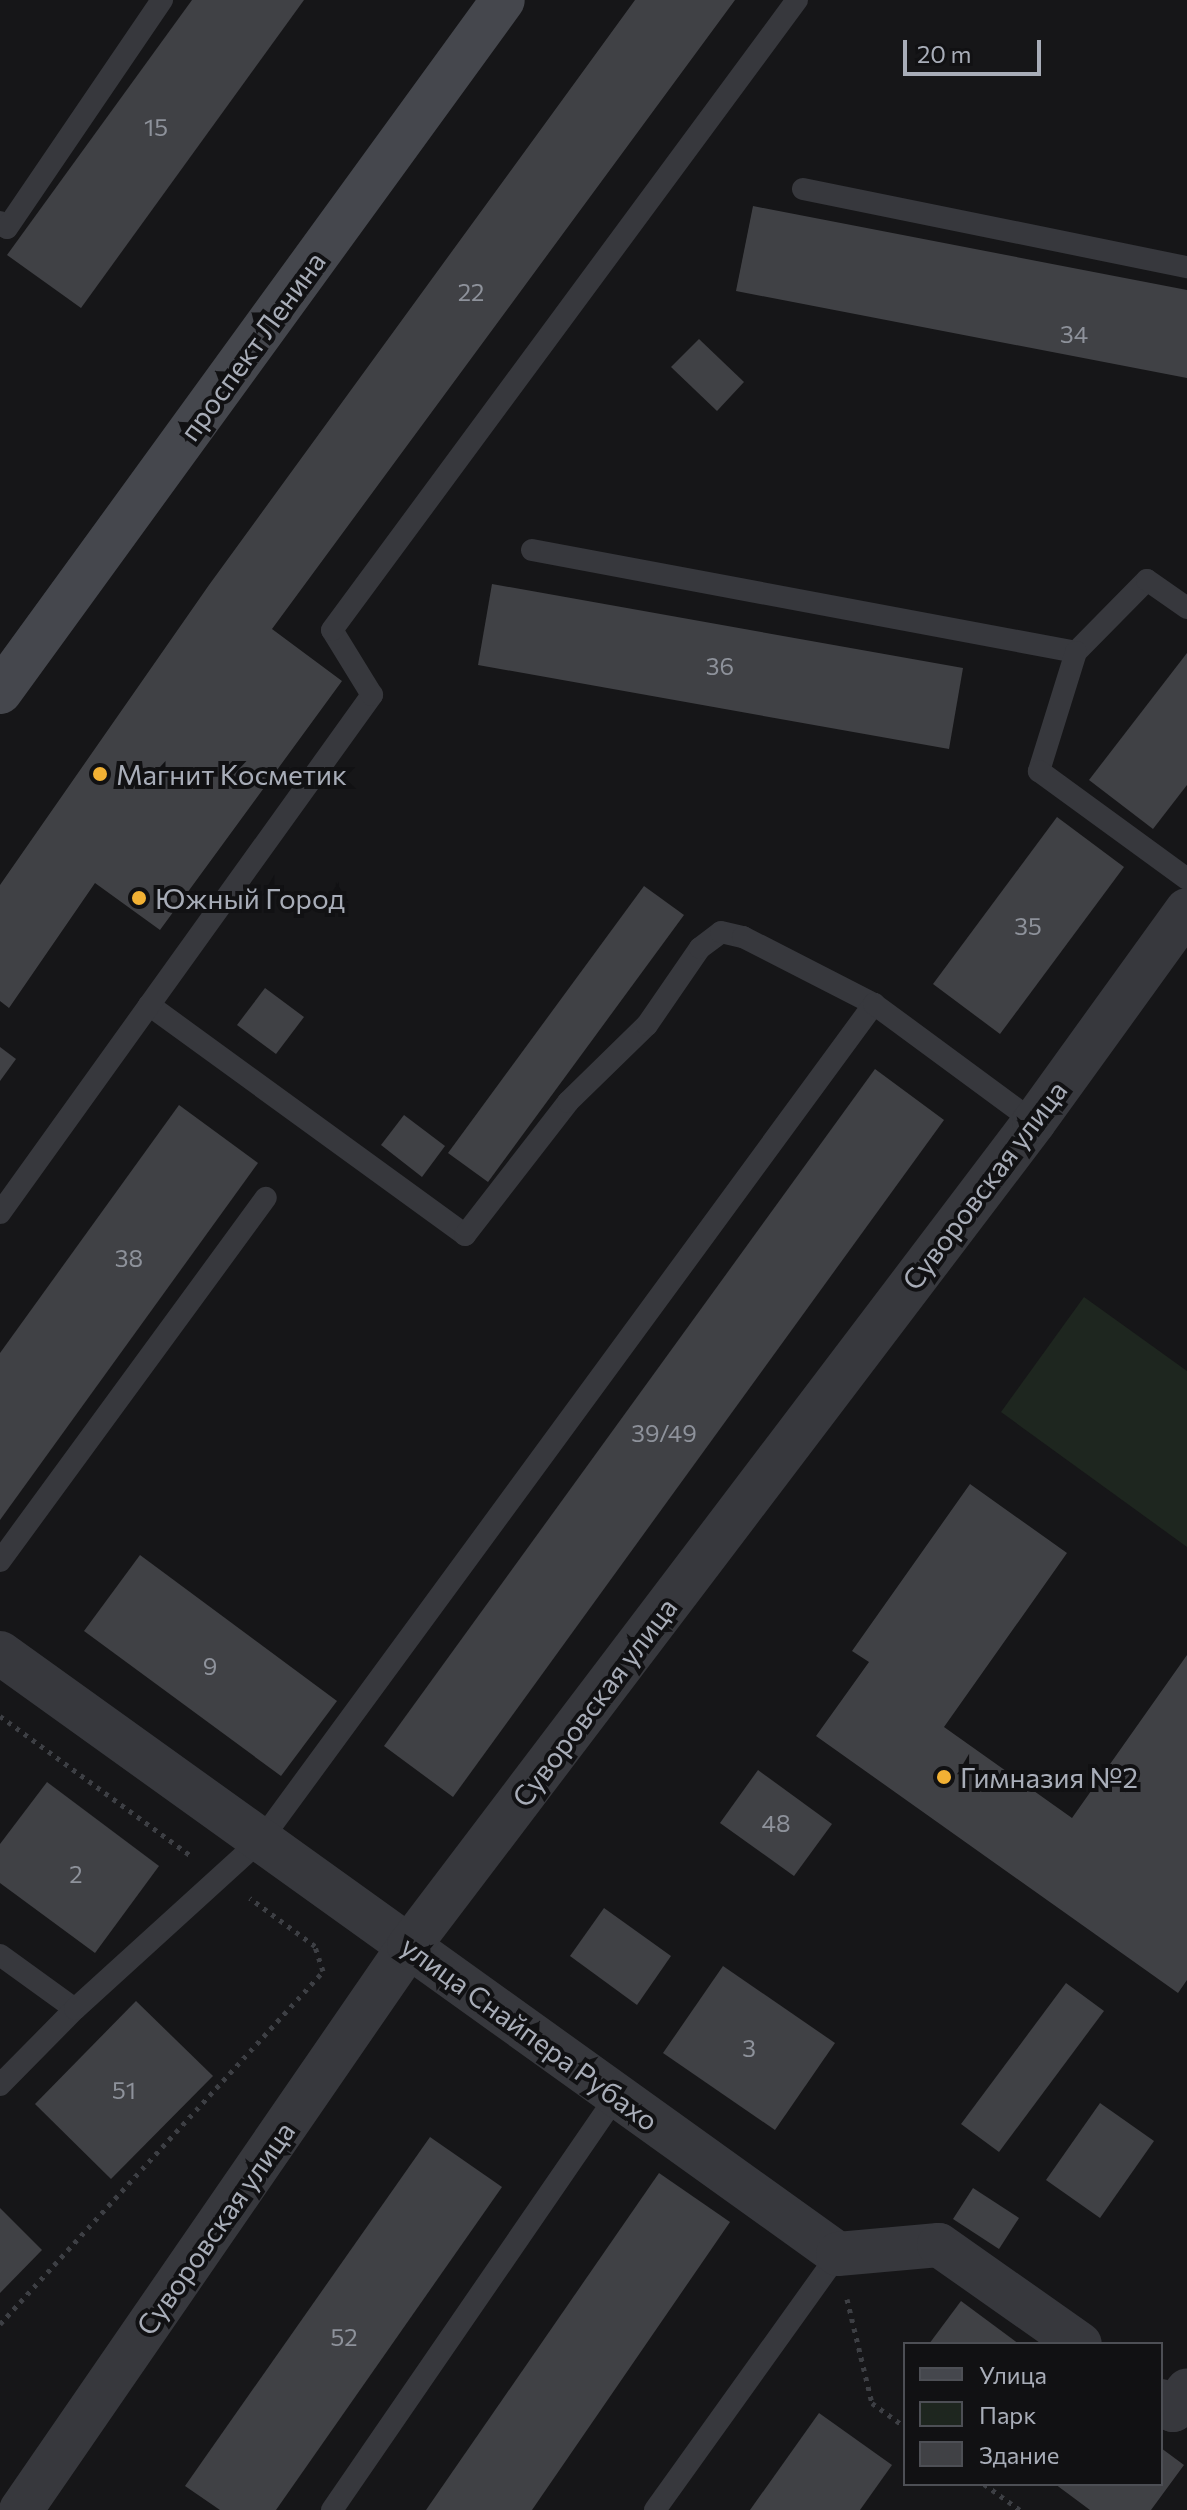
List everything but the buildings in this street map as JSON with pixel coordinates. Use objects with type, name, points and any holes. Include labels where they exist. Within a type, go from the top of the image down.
[{"type":"street","name":"проспект Ленина","points":[[0,692],[503,0]]},
{"type":"street","name":"Суворовская улица","points":[[21,2510],[409,1946],[1034,1122],[1187,910]]},
{"type":"street","name":"улица Снайпера Рубахо","points":[[0,1653],[838,2254]]},
{"type":"street","points":[[838,2254],[939,2245],[1077,2342]]},
{"type":"street","points":[[1163,2402],[1173,2410],[1187,2391]]},
{"type":"lane","points":[[0,222],[7,228],[162,0]]},
{"type":"lane","points":[[0,1213],[372,695],[332,630],[797,0]]},
{"type":"lane","points":[[803,189],[1187,267]]},
{"type":"lane","points":[[532,550],[1076,652]]},
{"type":"lane","points":[[1187,608],[1147,580],[1076,652],[1039,771],[1187,879]]},
{"type":"lane","points":[[149,1005],[465,1235],[568,1102],[647,1025],[700,948],[721,932],[743,937],[874,1004],[1034,1122]]},
{"type":"lane","points":[[0,2085],[75,2009],[261,1840],[874,1004]]},
{"type":"lane","points":[[0,1561],[266,1198]]},
{"type":"lane","points":[[0,1955],[75,2009]]},
{"type":"lane","points":[[332,2510],[617,2095]]},
{"type":"lane","points":[[655,2510],[838,2254]]},
{"type":"path","points":[[0,1716],[315,1946],[323,1971],[0,2324]]},
{"type":"path","points":[[847,2297],[872,2403],[903,2426]]},
{"type":"path","points":[[987,2486],[1020,2510]]},
{"type":"green space","points":[[1084,1297],[1187,1371],[1187,1547],[1001,1412]]},
{"type":"place","name":"Магнит Косметик","points":[[100,774]]},
{"type":"place","name":"Южный Город","points":[[139,898]]},
{"type":"place","name":"Гимназия №2","points":[[944,1777]]}]
